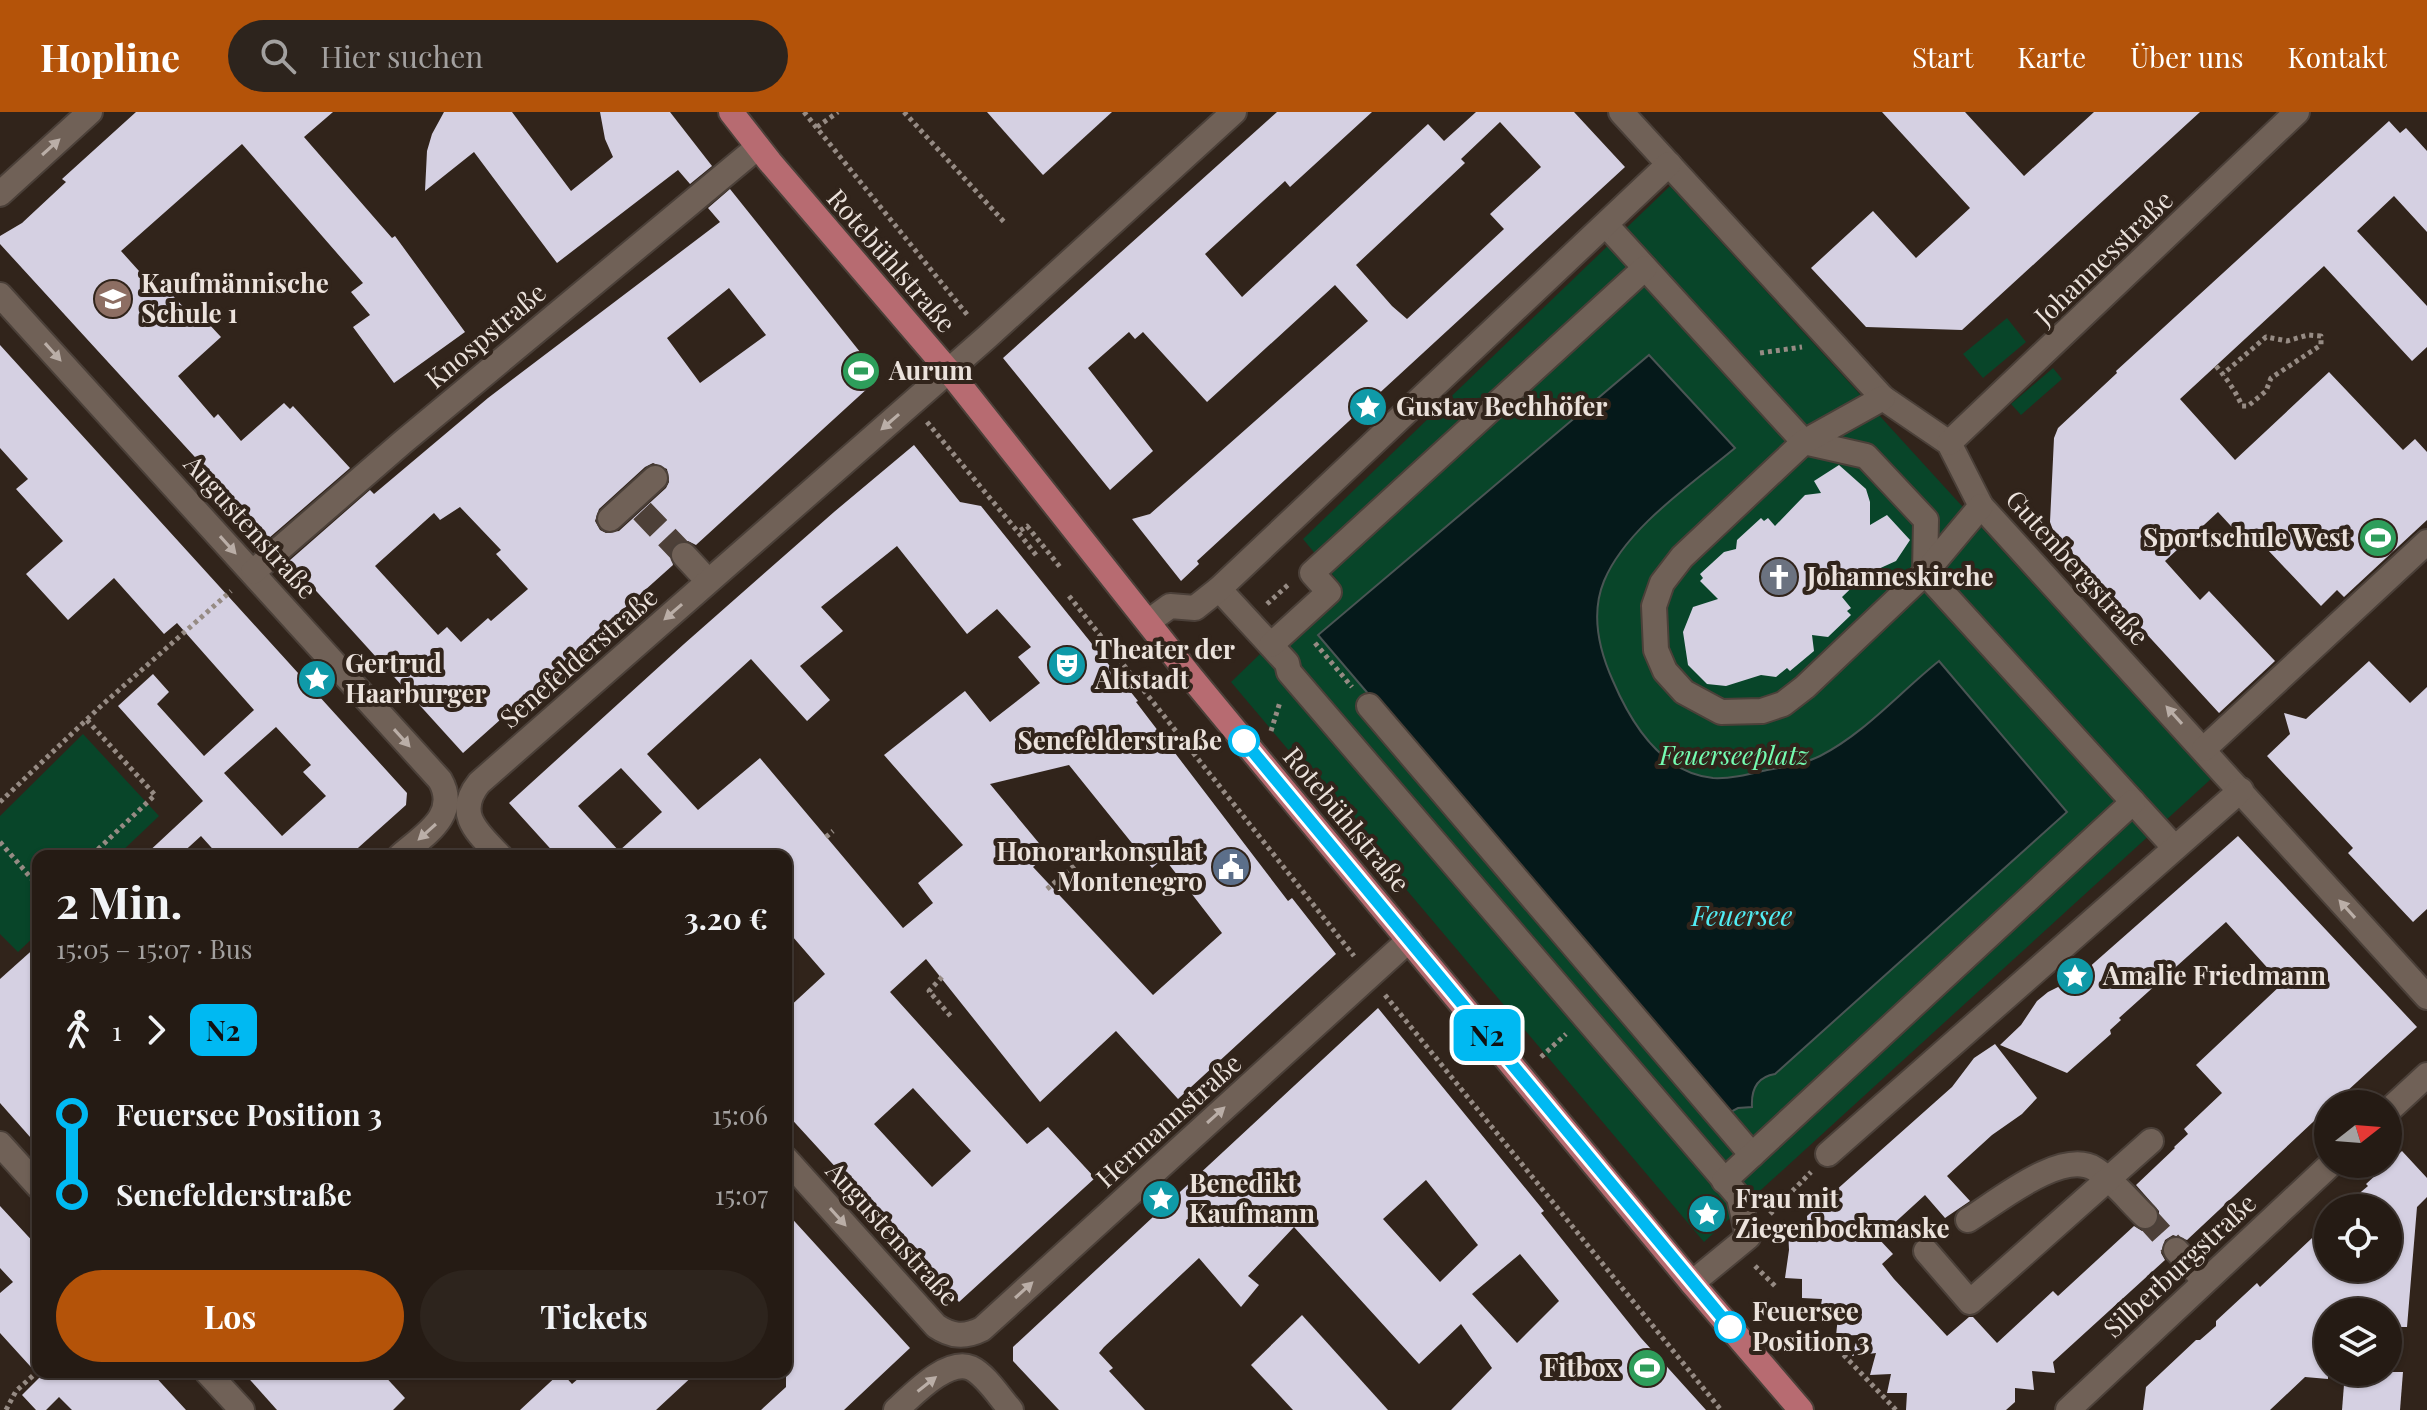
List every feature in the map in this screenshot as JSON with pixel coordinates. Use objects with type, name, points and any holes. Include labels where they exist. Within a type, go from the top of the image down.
[{"type":"main road","name":"Rotebühlstraße","points":[[731,112],[948,370],[1262,763],[1520,1076],[1801,1410]]},
{"type":"street","points":[[0,194],[90,112]]},
{"type":"street","name":"Senefelderstraße","points":[[407,850],[986,338],[1234,112]]},
{"type":"street","name":"Gutenbergstraße","points":[[1621,112],[1883,398],[1949,443],[1981,506],[2427,997]]},
{"type":"street","name":"Johannesstraße","points":[[1949,443],[2297,112]]},
{"type":"street","name":"Knospstraße","points":[[253,572],[403,442],[758,147]]},
{"type":"street","points":[[1148,622],[1170,606],[1195,608],[1219,589],[1607,226],[1669,164]]},
{"type":"street","points":[[1607,226],[1804,442],[1866,456],[1926,520],[1925,573],[2174,847]]},
{"type":"street","points":[[1271,645],[1329,592],[1312,573],[1645,268]]},
{"type":"street","name":"Augustenstraße","points":[[0,295],[440,780],[475,830],[494,850]]},
{"type":"street","points":[[1883,398],[1804,442],[1682,557],[1662,583],[1654,606],[1656,650],[1665,671],[1684,692],[1721,712],[1762,711],[1783,704],[1805,687],[1925,573],[1981,506]]},
{"type":"street","points":[[610,519],[638,505],[655,478]]},
{"type":"street","points":[[2204,749],[2427,542]]},
{"type":"street","points":[[684,555],[708,581]]},
{"type":"street","points":[[1219,589],[1287,663],[1289,672],[1739,1197],[1748,1237],[1692,1283]]},
{"type":"street","points":[[1362,698],[1752,1155]]},
{"type":"street","points":[[1828,1154],[2241,790]]},
{"type":"street","points":[[1724,1181],[2133,802]]},
{"type":"street","name":"Hermannstraße","points":[[962,1335],[982,1329],[1409,940]]},
{"type":"street","points":[[2402,1098],[2427,1075]]},
{"type":"street","points":[[1926,1251],[1970,1302],[2151,1141]]},
{"type":"street","points":[[0,1144],[32,1178]]},
{"type":"street","points":[[1968,1220],[2055,1166],[2072,1164],[2092,1167],[2145,1216]]},
{"type":"street","name":"Augustenstraße","points":[[792,1166],[936,1326],[949,1334],[962,1335]]},
{"type":"street","name":"Silberburgstraße","points":[[2068,1410],[2316,1178]]},
{"type":"street","points":[[2176,1250],[2205,1281]]},
{"type":"street","points":[[961,1366],[962,1335]]},
{"type":"street","points":[[896,1410],[928,1382],[961,1366],[978,1373],[1011,1410]]},
{"type":"street","points":[[213,1378],[242,1410]]},
{"type":"path","points":[[804,112],[986,338]]},
{"type":"path","points":[[817,127],[838,112]]},
{"type":"path","points":[[904,112],[1005,223]]},
{"type":"path","points":[[2216,366],[2235,388],[2242,406],[2248,406],[2266,391],[2271,378],[2321,345],[2321,336],[2308,335],[2287,341],[2266,337],[2223,374]]},
{"type":"path","points":[[1728,358],[1834,342]]},
{"type":"path","points":[[911,403],[1036,555]]},
{"type":"path","points":[[1018,532],[1027,526],[1060,567]]},
{"type":"path","points":[[0,802],[253,572]]},
{"type":"path","points":[[1263,608],[1295,578]]},
{"type":"path","points":[[1069,596],[1369,976],[1721,1410]]},
{"type":"path","points":[[1317,645],[1362,698]]},
{"type":"path","points":[[1262,763],[1289,672]]},
{"type":"path","points":[[87,720],[155,795],[97,850]]},
{"type":"path","points":[[826,837],[833,831]]},
{"type":"path","points":[[0,842],[32,879]]},
{"type":"path","points":[[1047,889],[1075,865]]},
{"type":"path","points":[[942,977],[929,991],[953,1019]]},
{"type":"path","points":[[1520,1076],[1585,1017]]},
{"type":"path","points":[[1748,1237],[1828,1154]]},
{"type":"path","points":[[1838,1349],[1896,1410]]},
{"type":"path","points":[[6,1410],[16,1391],[32,1376]]},
{"type":"green space","name":"Feuerseeplatz","points":[[1670,186],[2211,779],[1704,1242],[1231,682],[1337,580],[1303,539]]},
{"type":"green space","points":[[2007,318],[2026,342],[1983,378],[1963,354]]},
{"type":"green space","points":[[2053,368],[2062,379],[2021,415],[2011,404]]},
{"type":"green space","points":[[83,734],[159,816],[123,850],[32,850],[32,939],[18,952],[0,934],[0,816]]},
{"type":"water","name":"Feuersee","points":[[1649,355],[1735,448],[1644,525],[1614,562],[1600,594],[1597,619],[1604,657],[1629,713],[1651,743],[1678,767],[1713,778],[1740,776],[1801,763],[1820,756],[1852,736],[1939,661],[2067,812],[1775,1074],[1760,1081],[1754,1090],[1752,1107],[1738,1108],[1727,1114],[1318,635]]},
{"type":"building","points":[[136,112],[333,112],[304,137],[392,238],[395,236],[465,332],[394,383],[353,327],[370,315],[351,292],[363,283],[242,144],[121,251],[157,291],[163,285],[188,312],[193,307],[221,337],[178,376],[214,418],[218,414],[241,441],[284,403],[290,409],[293,406],[350,468],[269,538],[0,244],[0,236],[22,223],[66,182],[62,179]]},
{"type":"building","points":[[444,112],[512,112],[571,191],[613,157],[605,139],[600,112],[670,112],[712,166],[690,184],[678,170],[557,263],[474,152],[425,191],[427,151]]},
{"type":"building","points":[[987,112],[1112,112],[1043,175]]},
{"type":"building","points":[[1277,112],[1372,112],[1290,187],[1285,181],[1205,254],[1242,297],[1428,124],[1444,141],[1476,112],[1574,112],[1625,167],[1197,561],[1199,564],[1181,581],[1132,519],[1150,514],[1368,321],[1335,285],[1207,402],[1143,332],[1135,339],[1129,332],[1088,368],[1153,451],[1110,490],[1003,358]],"holes":[[[1500,122],[1541,167],[1490,214],[1504,229],[1407,319],[1356,265],[1465,163],[1461,159]]]},
{"type":"building","points":[[1882,112],[1965,112],[2024,176],[2094,112],[2200,112],[1962,330],[1866,327],[1811,268],[1873,211],[1916,258],[1970,208]]},
{"type":"building","points":[[2389,121],[2400,133],[2406,128],[2427,151],[2427,232],[2394,196],[2357,231],[2427,306],[2427,347],[2412,361],[2324,266],[2180,399],[2235,460],[2329,372],[2403,450],[2415,439],[2427,452],[2427,520],[2344,597],[2337,590],[2321,606],[2250,531],[2242,538],[2218,512],[2165,561],[2200,600],[2209,591],[2275,661],[2219,713],[2054,533],[2050,522],[2054,438],[2058,428],[2116,371]]},
{"type":"building","points":[[730,189],[880,377],[696,545],[688,541],[674,544],[670,551],[673,565],[463,753],[289,561],[370,490],[374,494],[488,398],[720,222],[708,208]],"holes":[[[729,288],[766,335],[700,383],[667,338]],[[653,463],[667,469],[669,482],[666,488],[619,531],[606,533],[600,530],[595,521],[599,509]],[[460,507],[501,550],[496,554],[528,589],[461,642],[447,627],[438,635],[375,566],[434,513],[440,520]]]},
{"type":"building","points":[[0,345],[407,793],[406,805],[356,850],[214,850],[201,836],[186,850],[150,850],[203,801],[118,706],[153,674],[169,692],[157,704],[204,756],[254,710],[177,623],[164,634],[114,578],[68,620],[26,574],[63,541],[16,489],[28,479],[0,448]],"holes":[[[276,727],[311,765],[303,772],[326,796],[282,836],[224,773]]]},
{"type":"building","points":[[914,445],[960,502],[981,506],[1138,701],[1288,901],[1292,898],[1336,954],[1178,1099],[1116,1031],[1040,1102],[926,959],[890,992],[1027,1144],[1048,1127],[1095,1178],[959,1302],[792,1120],[792,1004],[825,974],[792,936],[792,850],[620,850],[662,812],[621,768],[578,806],[618,850],[552,850],[509,803],[684,644]],"holes":[[[897,546],[967,634],[997,609],[1031,647],[1018,657],[1040,683],[990,722],[965,691],[884,755],[963,845],[918,883],[933,903],[903,928],[760,758],[698,810],[647,754],[751,659],[807,721],[830,700],[800,666],[843,631],[821,607]],[[1069,765],[1152,868],[1164,858],[1222,933],[1153,995],[1033,867],[1048,854],[990,784]],[[913,1088],[971,1151],[932,1187],[874,1124]]]},
{"type":"building","name":"Johanneskirche","points":[[1839,465],[1866,489],[1870,502],[1870,525],[1887,515],[1910,540],[1896,561],[1865,575],[1842,597],[1851,608],[1847,611],[1851,615],[1828,637],[1812,635],[1814,651],[1790,671],[1787,668],[1776,677],[1761,675],[1726,686],[1707,684],[1688,665],[1683,632],[1693,607],[1718,599],[1700,581],[1703,578],[1700,574],[1724,552],[1736,549],[1737,540],[1761,518],[1764,521],[1768,518],[1775,526],[1805,495],[1821,493],[1814,481]]},
{"type":"building","points":[[2369,661],[2410,703],[2427,687],[2427,909],[2413,922],[2348,853],[2353,848],[2267,756],[2290,734],[2284,713],[2306,719]]},
{"type":"building","points":[[2238,836],[2417,1027],[2348,1090],[2314,1090],[2314,1121],[2187,1240],[2173,1235],[2165,1240],[2161,1253],[2165,1260],[2053,1362],[2055,1373],[2032,1371],[2034,1390],[2015,1388],[2015,1402],[2006,1410],[1906,1410],[1907,1393],[1887,1393],[1891,1374],[1870,1375],[1876,1353],[1852,1356],[1858,1335],[1836,1336],[1838,1316],[1819,1316],[1822,1299],[1802,1298],[1802,1279],[1785,1278],[1788,1229],[1808,1234],[1807,1216],[1952,1087],[1974,1058],[1995,1044],[2037,1098],[1947,1176],[1970,1201],[1945,1218],[1925,1195],[1878,1238],[1893,1254],[1882,1264],[1947,1336],[1973,1317],[1997,1343],[2053,1291],[2058,1296],[2134,1226],[2142,1231],[2155,1227],[2159,1211],[2136,1185],[2175,1148],[2188,1134],[2184,1129],[2222,1093],[2196,1065],[2282,984],[2226,922],[2119,1018],[2121,1020],[2110,1030],[2111,1034],[2067,1073],[2000,1045],[2021,1025],[2037,1001],[2078,977]]},
{"type":"building","points":[[32,950],[32,1139],[0,1103],[0,979]]},
{"type":"building","points":[[1378,1008],[1544,1211],[1541,1213],[1641,1338],[1706,1410],[1451,1410],[1492,1368],[1461,1324],[1419,1364],[1294,1227],[1248,1276],[1259,1285],[1241,1307],[1199,1258],[1099,1353],[1113,1368],[1109,1371],[1145,1410],[1059,1410],[1013,1361],[1013,1347]],"holes":[[[1426,1180],[1478,1245],[1440,1282],[1383,1219]],[[1520,1254],[1559,1301],[1517,1343],[1472,1294]]]},
{"type":"building","points":[[2402,1151],[2427,1178],[2427,1197],[2417,1207],[2407,1327],[2402,1327],[2402,1298],[2314,1298],[2314,1378],[2305,1377],[2270,1410],[2143,1410],[2146,1387],[2196,1340],[2216,1326],[2216,1321],[2257,1283],[2260,1287],[2314,1236],[2314,1282],[2402,1282],[2402,1194],[2359,1194],[2368,1186],[2366,1184],[2373,1178],[2402,1178]]},
{"type":"building","points":[[0,1206],[32,1241],[32,1368],[0,1333],[0,1293],[13,1282],[0,1268]]},
{"type":"building","points":[[792,1219],[910,1348],[844,1410],[761,1410],[786,1387],[786,1378],[792,1378]]},
{"type":"building","points":[[1302,1315],[1388,1410],[1293,1410],[1251,1365]]},
{"type":"building","points":[[39,1378],[157,1378],[186,1410],[72,1410],[59,1397],[46,1410],[36,1410],[22,1395]]},
{"type":"building","points":[[248,1378],[387,1378],[405,1398],[393,1410],[277,1410]]},
{"type":"building","points":[[555,1378],[566,1378],[572,1384],[579,1378],[691,1378],[656,1410],[520,1410]]},
{"type":"building","points":[[2344,1386],[2402,1386],[2400,1410],[2342,1410]]},
{"type":"tunnel","points":[[642,511],[684,555]]},
{"type":"tunnel","points":[[2145,1216],[2176,1250]]},
{"type":"bus line","name":"N2","points":[[1244,741],[1730,1327]]},
{"type":"place","name":"Kaufmännische Schule 1","points":[[113,299]]},
{"type":"place","name":"Aurum","points":[[861,371]]},
{"type":"place","name":"Gustav Bechhöfer","points":[[1368,407]]},
{"type":"place","name":"Sportschule West","points":[[2378,538]]},
{"type":"place","name":"Johanneskirche","points":[[1779,577]]},
{"type":"place","name":"Theater der Altstadt","points":[[1067,665]]},
{"type":"place","name":"Gertrud Haarburger","points":[[317,679]]},
{"type":"place","name":"Senefelderstraße","points":[[1244,741]]},
{"type":"place","name":"Honorarkonsulat Montenegro","points":[[1231,867]]},
{"type":"place","name":"Amalie Friedmann","points":[[2075,976]]},
{"type":"place","name":"Benedikt Kaufmann","points":[[1161,1199]]},
{"type":"place","name":"Frau mit Ziegenbockmaske","points":[[1707,1214]]},
{"type":"place","name":"Feuersee Position 3","points":[[1730,1327]]},
{"type":"place","name":"Fitbox","points":[[1647,1368]]}]
